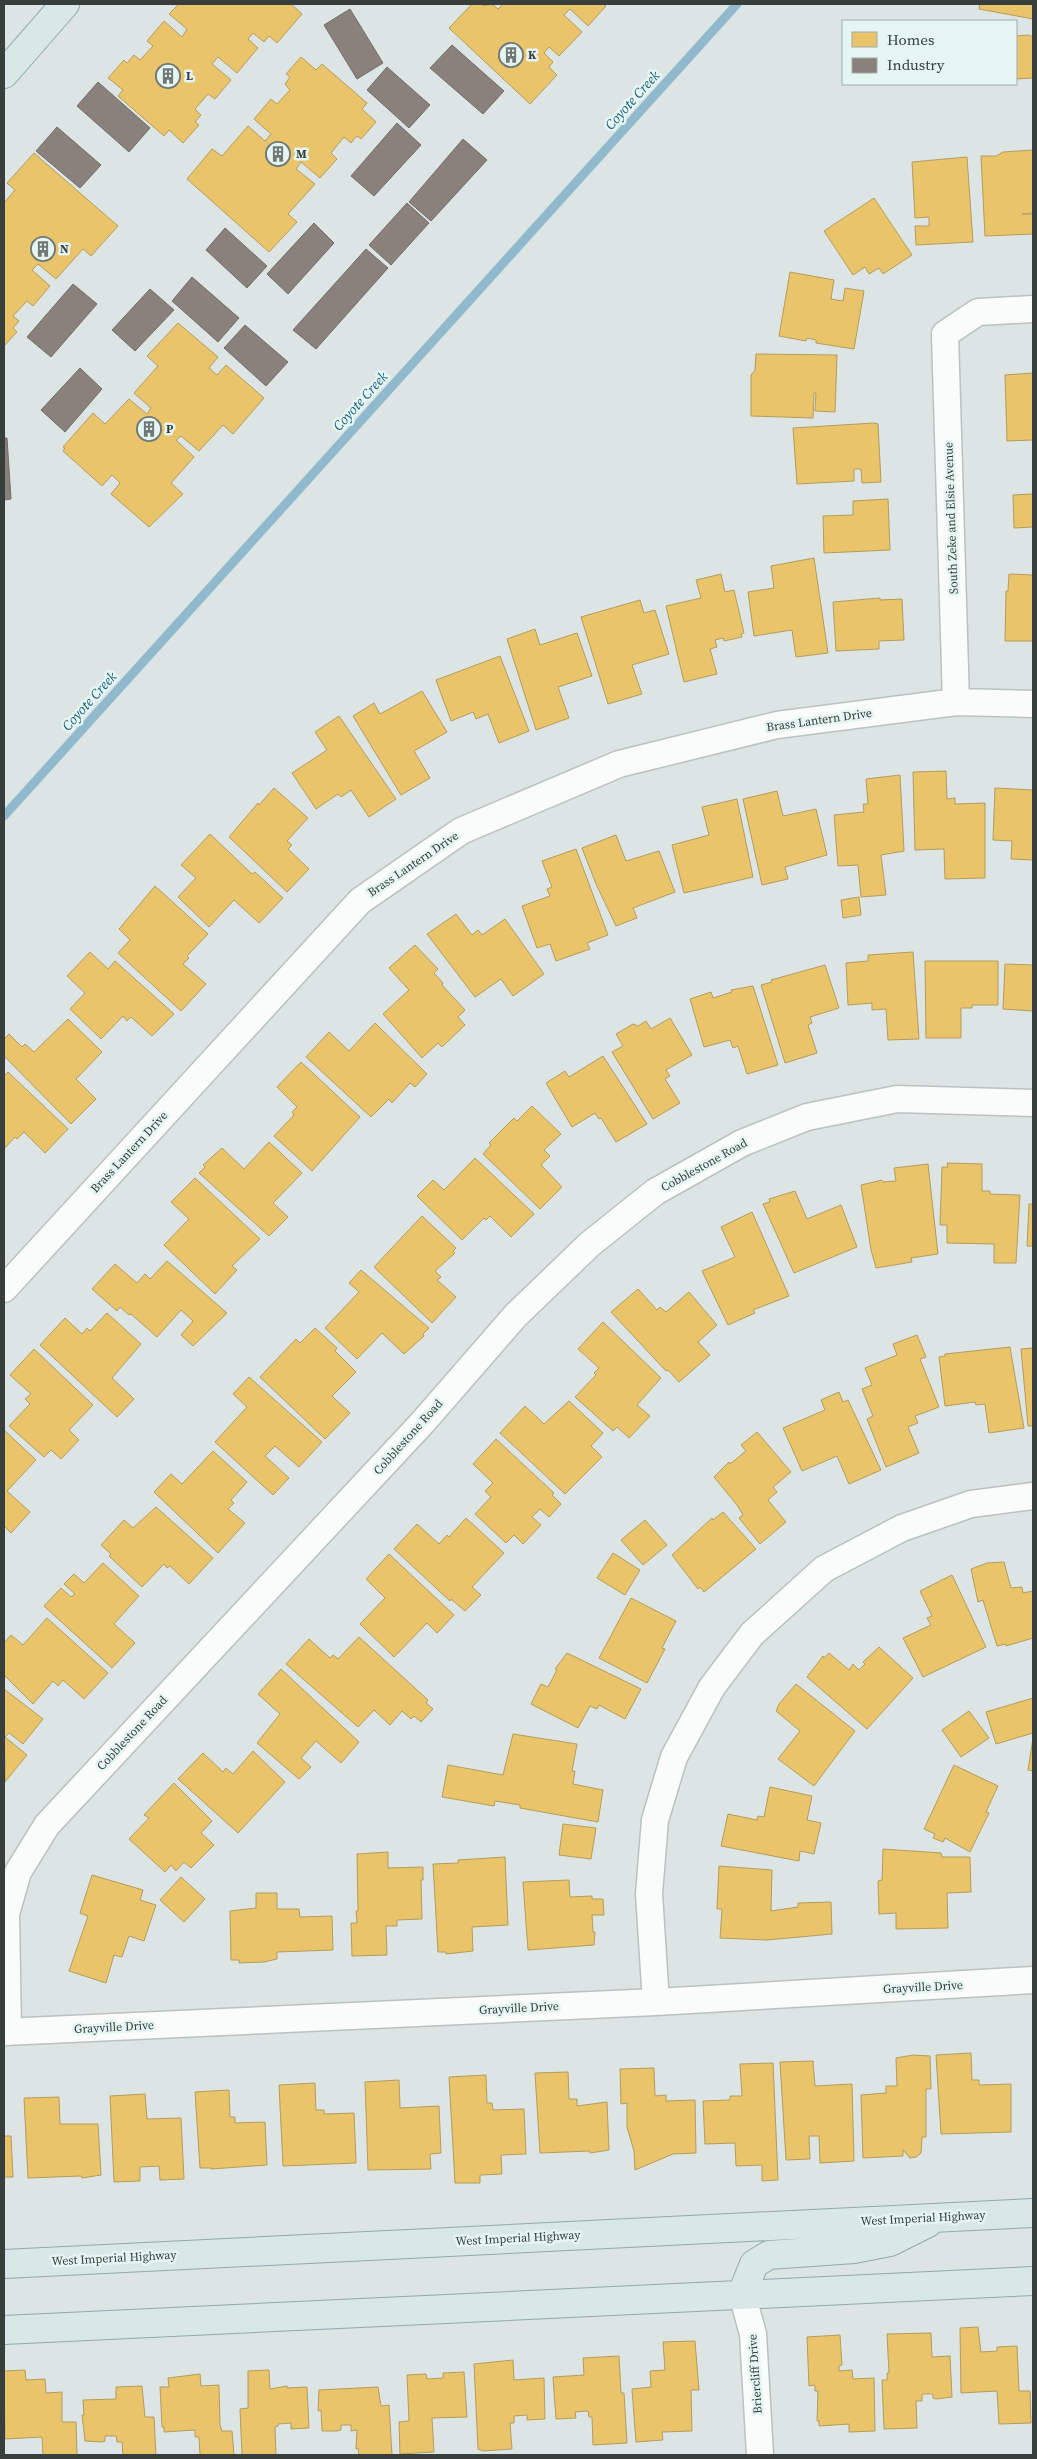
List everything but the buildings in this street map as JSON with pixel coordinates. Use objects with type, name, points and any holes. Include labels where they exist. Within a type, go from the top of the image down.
[{"type":"main road","points":[[4,74],[65,4]]},
{"type":"main road","name":"West Imperial Highway","points":[[4,2264],[1033,2213]]},
{"type":"main road","points":[[742,2294],[754,2264],[769,2255],[783,2252],[854,2249],[881,2244],[890,2242],[938,2218]]},
{"type":"main road","points":[[4,2330],[1033,2281]]},
{"type":"street","name":"South Zeke and Elsie Avenue","points":[[956,702],[945,334],[978,312],[1033,308]]},
{"type":"street","name":"Brass Lantern Drive","points":[[4,1289],[360,900],[461,831],[618,764],[777,724],[956,702],[1033,704]]},
{"type":"street","name":"Cobblestone Road","points":[[6,2032],[6,1914],[18,1872],[47,1825],[423,1422],[516,1315],[590,1244],[655,1192],[742,1143],[807,1117],[897,1098],[1033,1103]]},
{"type":"street","points":[[656,2002],[649,1894],[655,1820],[674,1757],[718,1679],[752,1634],[824,1568],[902,1528],[962,1507],[1033,1496]]},
{"type":"street","name":"Grayville Drive","points":[[6,2032],[656,2002],[1033,1980]]},
{"type":"street","name":"Briercliff Drive","points":[[742,2294],[753,2334],[760,2455]]},
{"type":"waterway","name":"Coyote Creek","points":[[4,816],[737,4]]},
{"type":"place","name":"K","points":[[511,55]]},
{"type":"place","name":"L","points":[[168,76]]},
{"type":"place","name":"M","points":[[278,154]]},
{"type":"place","name":"N","points":[[43,249]]},
{"type":"place","name":"P","points":[[149,429]]}]
